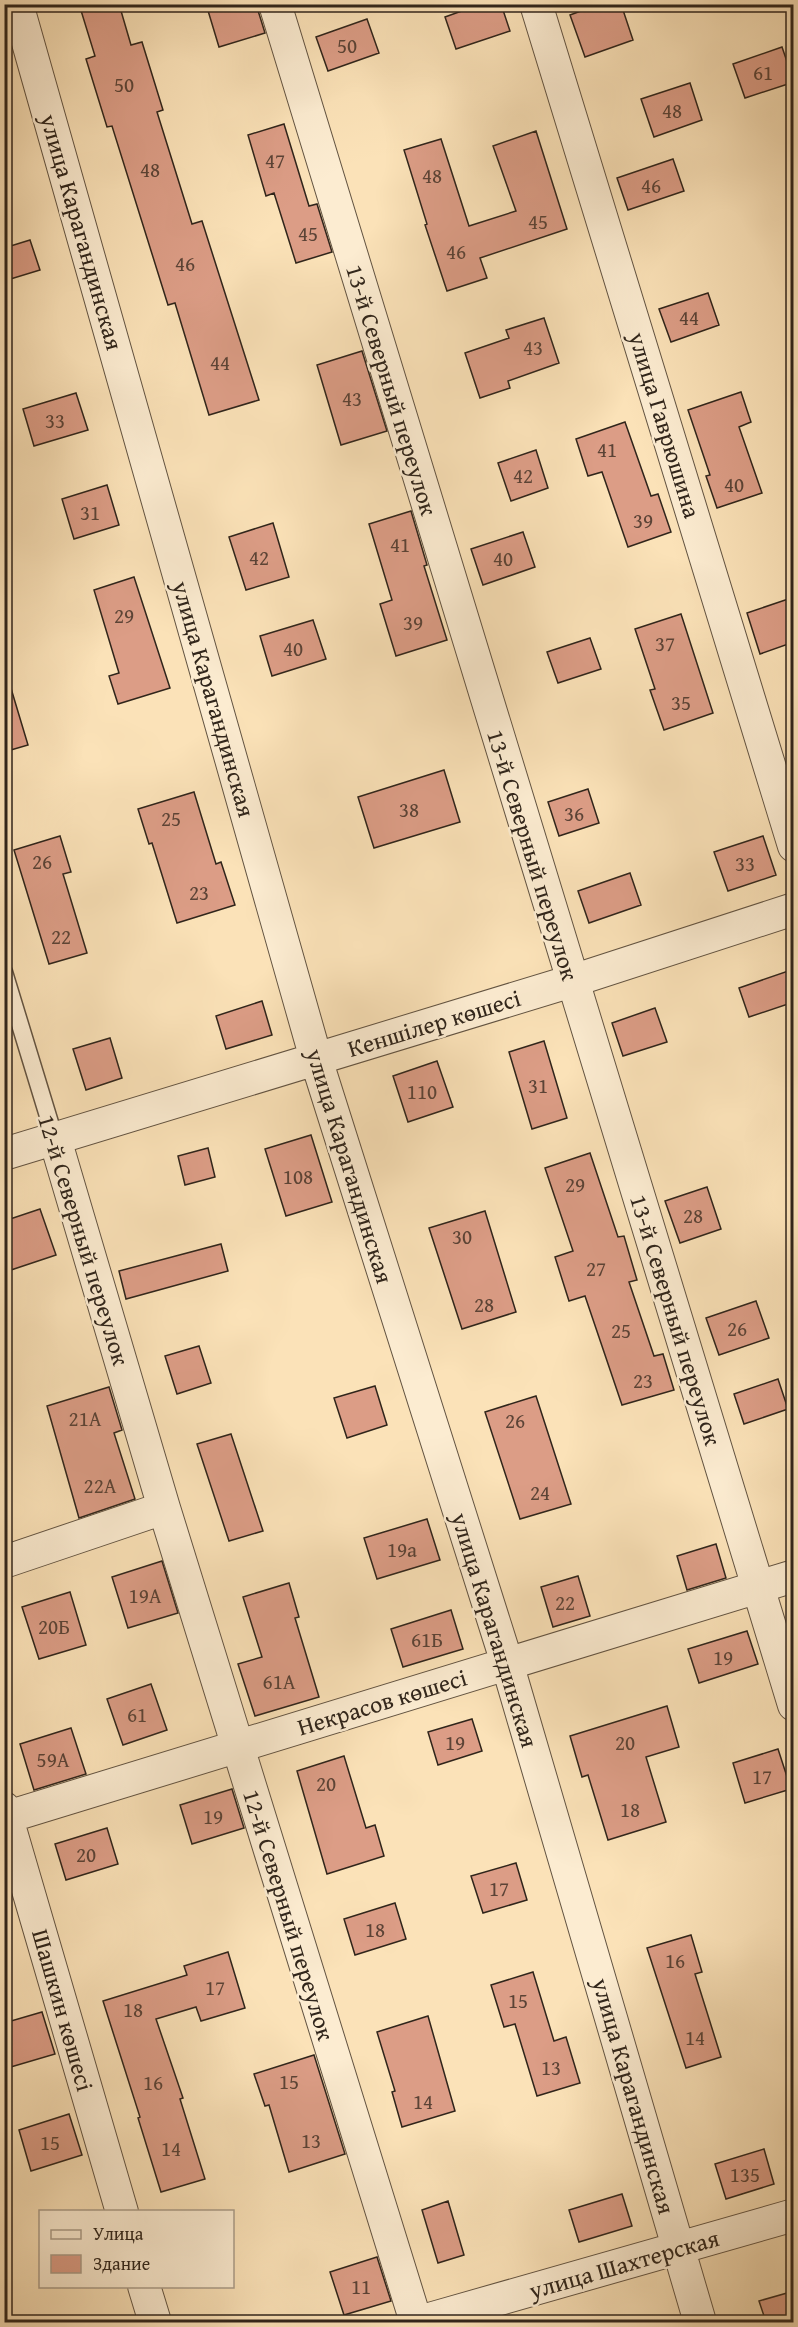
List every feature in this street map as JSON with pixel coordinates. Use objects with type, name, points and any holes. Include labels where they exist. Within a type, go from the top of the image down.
[{"type":"street","name":"улица Карагандинская","points":[[17,4],[316,1059],[507,1663],[700,2322]]},
{"type":"street","name":"13-й Северный переулок","points":[[275,4],[794,1705]]},
{"type":"street","name":"улица Гаврюшина","points":[[536,4],[794,846]]},
{"type":"street","name":"Кеншілер көшесі","points":[[4,1154],[572,981],[794,909]]},
{"type":"street","name":"12-й Северный переулок","points":[[55,1138],[164,1508],[417,2322]]},
{"type":"street","points":[[4,1562],[164,1508]]},
{"type":"street","name":"Некрасов көшесі","points":[[5,1814],[237,1746],[794,1576]]},
{"type":"street","name":"Шашкин көшесі","points":[[5,1814],[122,2210]]},
{"type":"street","name":"улица Шахтерская","points":[[417,2322],[794,2216]]},
{"type":"street","points":[[145,2288],[155,2322]]},
{"type":"lane","name":"12-й Северный переулок","points":[[4,972],[55,1138]]},
{"type":"building","points":[[79,4],[119,4],[131,45],[142,42],[163,110],[157,112],[192,224],[202,221],[259,400],[209,415],[175,303],[168,305],[112,126],[107,127],[86,59],[95,56]]},
{"type":"building","points":[[206,4],[256,4],[265,33],[219,47]]},
{"type":"building","points":[[481,4],[501,4],[510,31],[456,49],[445,17]]},
{"type":"building","points":[[600,4],[621,4],[633,40],[585,57],[570,15]]},
{"type":"building","points":[[367,19],[379,53],[328,71],[316,37]]},
{"type":"building","points":[[782,47],[794,82],[745,98],[733,64]]},
{"type":"building","points":[[690,83],[702,120],[654,137],[641,99]]},
{"type":"building","points":[[284,124],[309,206],[317,204],[332,252],[296,263],[274,193],[266,196],[248,135]]},
{"type":"building","points":[[536,131],[567,229],[480,258],[487,278],[447,291],[404,150],[441,139],[469,226],[516,211],[493,146]]},
{"type":"building","points":[[673,159],[684,191],[628,210],[617,178]]},
{"type":"building","points":[[30,240],[40,270],[4,281],[4,248]]},
{"type":"building","points":[[708,293],[719,325],[671,342],[659,309]]},
{"type":"building","points":[[544,318],[559,363],[508,381],[510,388],[480,398],[465,353],[509,338],[506,330]]},
{"type":"building","points":[[362,351],[387,431],[341,445],[317,365]]},
{"type":"building","points":[[741,392],[751,422],[739,427],[762,493],[717,508],[706,476],[710,475],[688,410]]},
{"type":"building","points":[[76,393],[88,430],[34,446],[23,409]]},
{"type":"building","points":[[625,422],[651,496],[658,494],[671,532],[628,547],[602,472],[588,476],[576,439]]},
{"type":"building","points":[[536,450],[548,488],[511,501],[498,463]]},
{"type":"building","points":[[107,485],[119,525],[74,539],[62,499]]},
{"type":"building","points":[[411,511],[427,565],[424,566],[447,640],[396,656],[380,604],[392,600],[369,524]]},
{"type":"building","points":[[273,523],[289,577],[246,590],[229,537]]},
{"type":"building","points":[[523,532],[535,567],[483,585],[471,549]]},
{"type":"building","points":[[134,577],[170,688],[118,704],[109,676],[119,673],[94,590]]},
{"type":"building","points":[[794,597],[794,642],[760,654],[747,613]]},
{"type":"building","points":[[681,614],[713,713],[664,730],[650,690],[655,689],[635,629]]},
{"type":"building","points":[[313,620],[326,659],[272,676],[260,636]]},
{"type":"building","points":[[590,638],[601,669],[558,683],[547,652]]},
{"type":"building","points":[[10,685],[28,745],[4,752],[4,686]]},
{"type":"building","points":[[444,770],[460,822],[374,848],[358,797]]},
{"type":"building","points":[[588,789],[599,823],[559,836],[548,802]]},
{"type":"building","points":[[194,792],[216,864],[221,862],[235,905],[177,923],[152,843],[149,844],[138,809]]},
{"type":"building","points":[[60,836],[71,872],[63,874],[87,953],[49,964],[14,850]]},
{"type":"building","points":[[763,836],[776,875],[728,891],[714,852]]},
{"type":"building","points":[[630,873],[641,905],[589,923],[578,891]]},
{"type":"building","points":[[794,969],[794,1002],[749,1017],[739,988]]},
{"type":"building","points":[[262,1001],[272,1035],[226,1049],[216,1016]]},
{"type":"building","points":[[655,1008],[667,1042],[623,1056],[612,1023]]},
{"type":"building","points":[[110,1038],[122,1078],[86,1090],[73,1049]]},
{"type":"building","points":[[544,1041],[567,1118],[532,1129],[509,1052]]},
{"type":"building","points":[[437,1061],[453,1107],[408,1122],[393,1076]]},
{"type":"building","points":[[311,1135],[332,1202],[286,1216],[265,1149]]},
{"type":"building","points":[[208,1148],[215,1177],[185,1185],[178,1156]]},
{"type":"building","points":[[590,1153],[618,1237],[624,1236],[637,1280],[629,1282],[654,1356],[663,1354],[674,1390],[622,1405],[585,1296],[569,1301],[555,1257],[573,1251],[545,1168]]},
{"type":"building","points":[[707,1187],[721,1229],[680,1243],[665,1201]]},
{"type":"building","points":[[40,1209],[56,1255],[11,1270],[4,1249],[4,1221]]},
{"type":"building","points":[[485,1211],[516,1312],[462,1329],[429,1228]]},
{"type":"building","points":[[221,1244],[228,1271],[126,1299],[119,1271]]},
{"type":"building","points":[[756,1301],[769,1338],[719,1355],[706,1318]]},
{"type":"building","points":[[199,1346],[211,1383],[177,1394],[165,1356]]},
{"type":"building","points":[[778,1379],[788,1409],[744,1424],[734,1394]]},
{"type":"building","points":[[375,1386],[387,1425],[347,1438],[334,1398]]},
{"type":"building","points":[[109,1387],[122,1430],[114,1433],[135,1499],[79,1518],[47,1406]]},
{"type":"building","points":[[536,1396],[571,1504],[520,1519],[485,1412]]},
{"type":"building","points":[[231,1434],[263,1531],[229,1541],[197,1444]]},
{"type":"building","points":[[427,1519],[440,1560],[377,1579],[364,1538]]},
{"type":"building","points":[[716,1544],[726,1578],[687,1590],[677,1556]]},
{"type":"building","points":[[162,1561],[178,1613],[128,1628],[112,1577]]},
{"type":"building","points":[[578,1576],[590,1616],[553,1627],[541,1587]]},
{"type":"building","points":[[289,1583],[299,1617],[295,1618],[319,1697],[255,1716],[238,1664],[262,1657],[243,1597]]},
{"type":"building","points":[[70,1592],[86,1645],[39,1659],[22,1607]]},
{"type":"building","points":[[451,1610],[463,1649],[403,1667],[391,1629]]},
{"type":"building","points":[[747,1631],[758,1664],[699,1683],[688,1649]]},
{"type":"building","points":[[151,1684],[167,1730],[123,1745],[107,1699]]},
{"type":"building","points":[[667,1706],[679,1747],[646,1757],[666,1822],[608,1840],[588,1775],[582,1777],[570,1736]]},
{"type":"building","points":[[472,1719],[482,1751],[438,1765],[428,1732]]},
{"type":"building","points":[[71,1728],[86,1774],[34,1790],[20,1744]]},
{"type":"building","points":[[778,1749],[791,1789],[745,1803],[733,1763]]},
{"type":"building","points":[[344,1756],[366,1828],[375,1825],[384,1856],[327,1874],[297,1771]]},
{"type":"building","points":[[232,1789],[244,1828],[192,1844],[180,1805]]},
{"type":"building","points":[[107,1828],[118,1864],[66,1880],[55,1844]]},
{"type":"building","points":[[516,1863],[527,1900],[483,1913],[471,1876]]},
{"type":"building","points":[[395,1903],[406,1939],[355,1955],[344,1919]]},
{"type":"building","points":[[691,1935],[702,1972],[695,1974],[721,2057],[686,2068],[647,1948]]},
{"type":"building","points":[[228,1952],[245,2008],[201,2021],[196,2007],[156,2019],[183,2098],[180,2099],[205,2179],[161,2192],[103,2001],[187,1975],[184,1966]]},
{"type":"building","points":[[533,1972],[554,2041],[566,2037],[580,2083],[537,2096],[515,2024],[504,2027],[491,1985]]},
{"type":"building","points":[[42,2012],[55,2054],[4,2069],[4,2023]]},
{"type":"building","points":[[428,2016],[455,2111],[402,2127],[392,2092],[395,2091],[377,2032]]},
{"type":"building","points":[[314,2055],[345,2154],[289,2172],[269,2105],[265,2106],[254,2074]]},
{"type":"building","points":[[69,2114],[82,2155],[31,2171],[19,2130]]},
{"type":"building","points":[[764,2149],[774,2184],[726,2199],[715,2164]]},
{"type":"building","points":[[622,2194],[632,2226],[579,2242],[569,2210]]},
{"type":"building","points":[[448,2201],[464,2255],[438,2263],[422,2210]]},
{"type":"building","points":[[377,2257],[391,2301],[344,2315],[330,2272]]},
{"type":"building","points":[[794,2291],[794,2322],[766,2322],[759,2301]]}]
